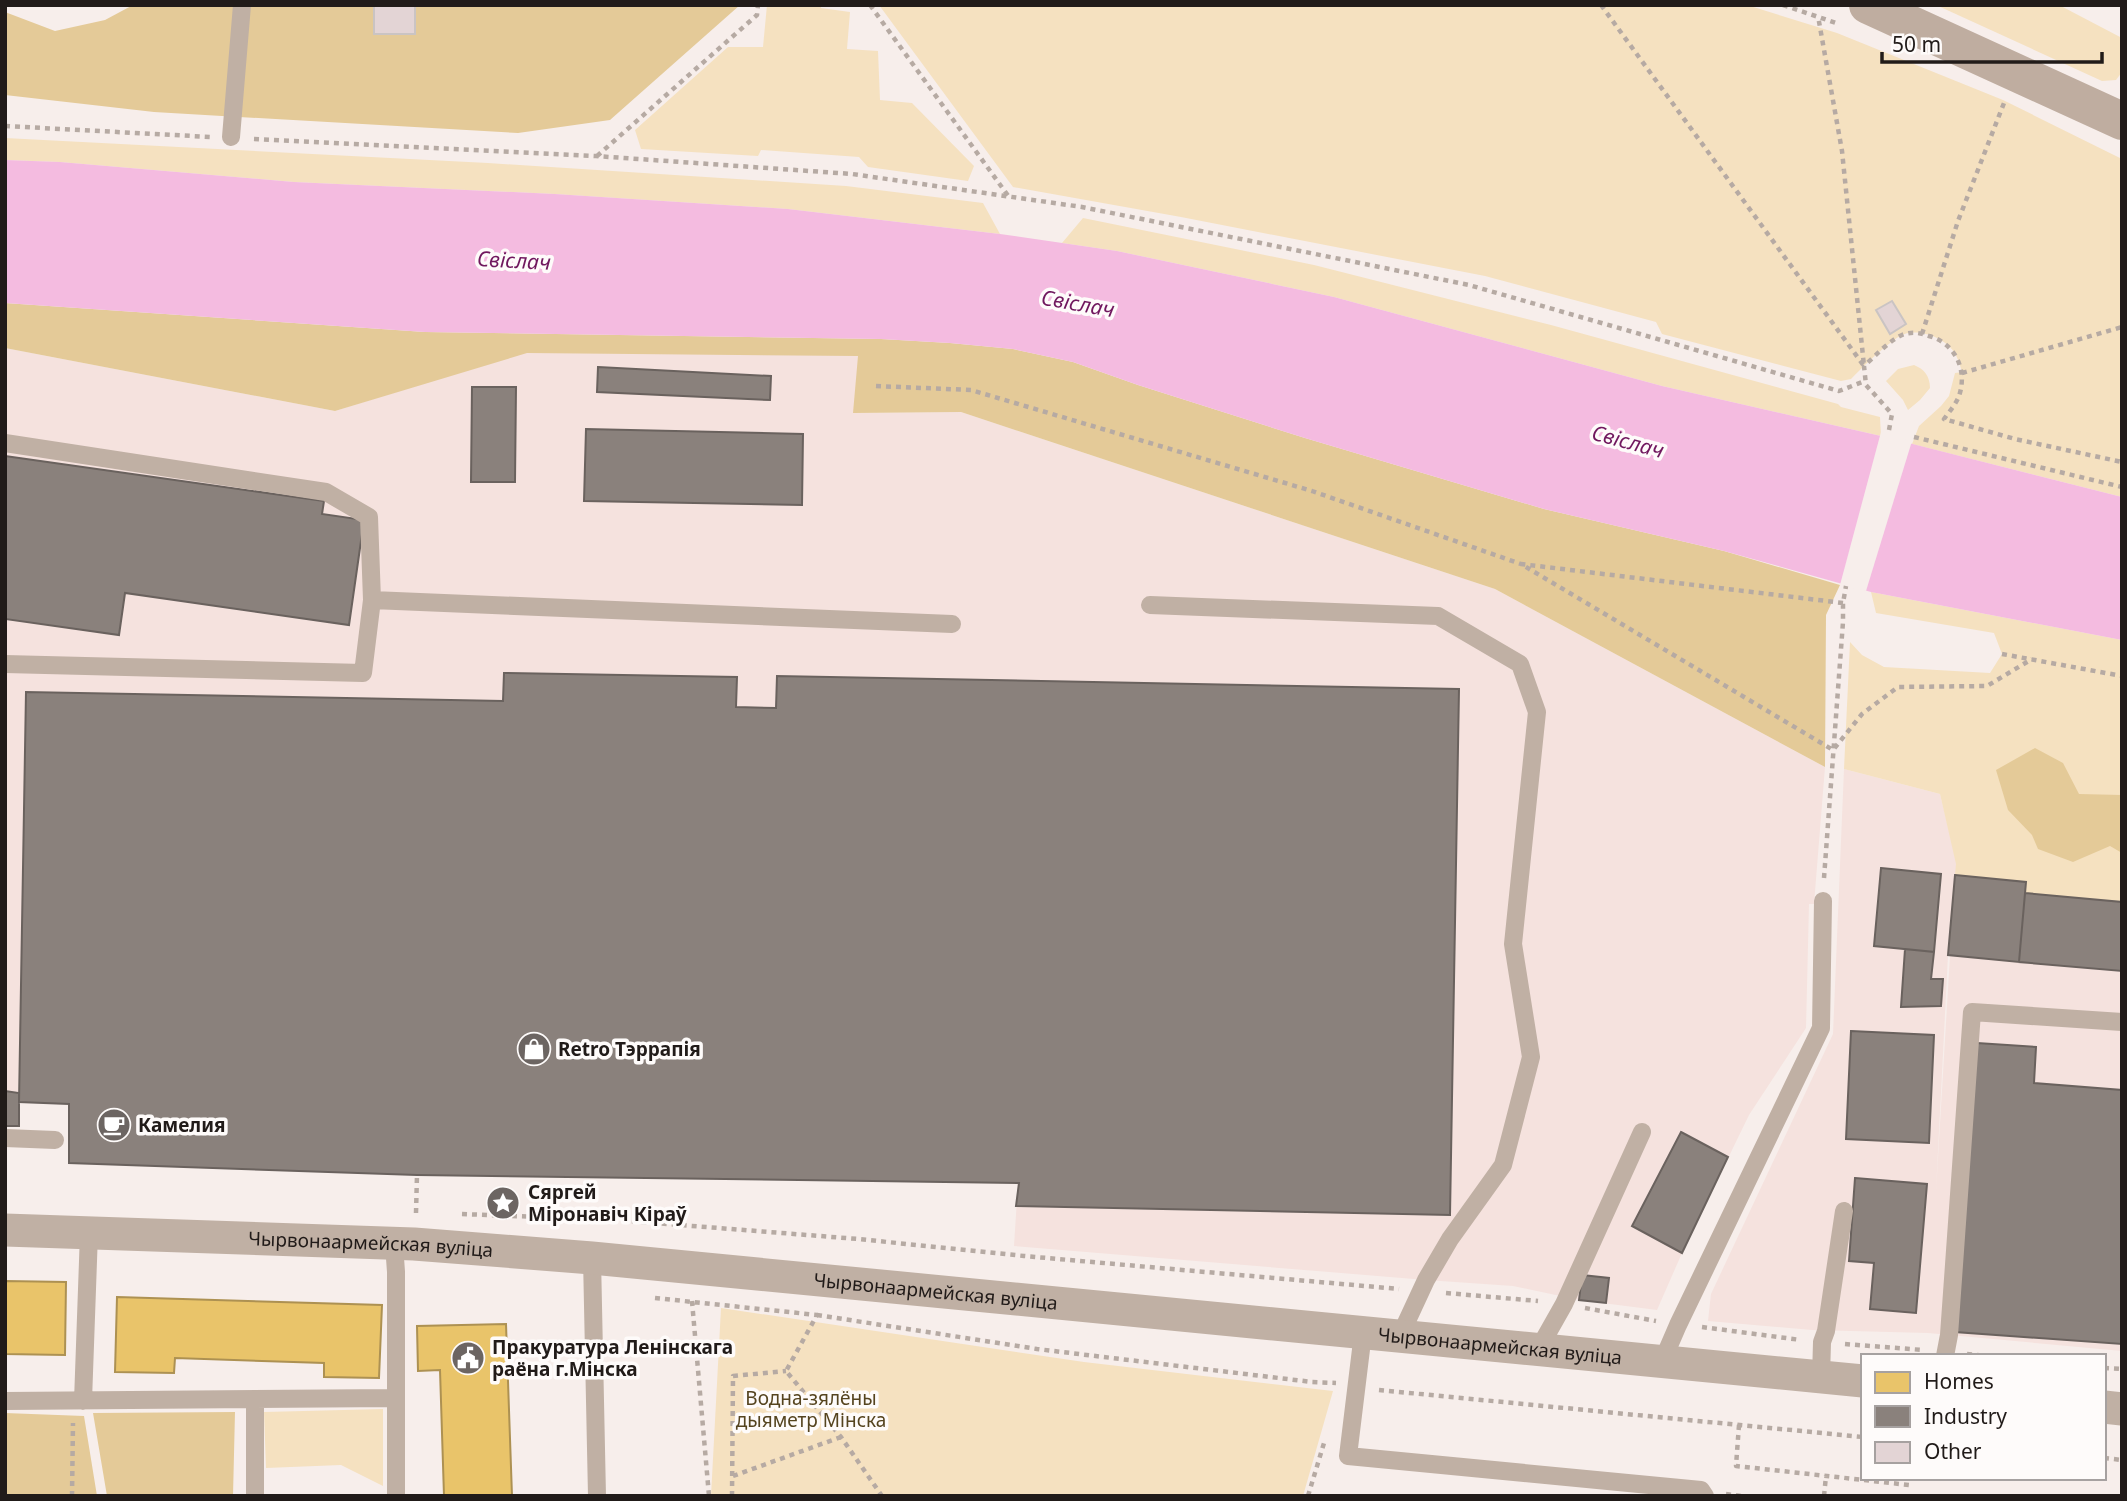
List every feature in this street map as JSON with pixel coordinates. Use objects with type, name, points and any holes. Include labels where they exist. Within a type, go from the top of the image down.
[{"type":"street","points":[[1868,5],[2122,121]]},
{"type":"street","name":"Чырвонаармейская вуліца","points":[[5,1230],[414,1244],[592,1258],[1861,1381]]},
{"type":"lane","points":[[231,138],[242,5]]},
{"type":"lane","points":[[5,443],[326,492],[369,517],[372,600],[363,673],[5,664]]},
{"type":"lane","points":[[372,600],[952,624]]},
{"type":"lane","points":[[1150,605],[1438,616],[1520,664],[1537,712],[1513,944],[1531,1057],[1503,1165],[1450,1239],[1421,1290],[1400,1336]]},
{"type":"lane","points":[[1662,1362],[1821,1028],[1823,901]]},
{"type":"lane","points":[[1945,1354],[1950,1321],[1972,1012],[2122,1022]]},
{"type":"lane","points":[[1538,1350],[1564,1304],[1642,1132]]},
{"type":"lane","points":[[5,1139],[55,1140]]},
{"type":"lane","points":[[1821,1377],[1822,1342],[1826,1331],[1844,1211]]},
{"type":"lane","points":[[78,1401],[89,1233]]},
{"type":"lane","points":[[394,1244],[396,1496]]},
{"type":"lane","points":[[592,1258],[597,1496]]},
{"type":"lane","points":[[1363,1333],[1348,1456],[1701,1490],[1705,1496]]},
{"type":"lane","points":[[5,1401],[395,1398]]},
{"type":"lane","points":[[255,1399],[255,1496]]},
{"type":"path","points":[[596,156],[757,15],[758,5]]},
{"type":"path","points":[[870,5],[1010,197]]},
{"type":"path","points":[[1601,5],[1864,366]]},
{"type":"path","points":[[1818,16],[1842,151],[1865,381],[1892,414],[1889,430]]},
{"type":"path","points":[[1922,334],[1958,221],[2007,95]]},
{"type":"path","points":[[5,126],[596,156],[852,174],[1082,207],[1180,225],[1469,285],[1839,391],[1865,381]]},
{"type":"path","points":[[1962,373],[2122,327]]},
{"type":"path","points":[[1864,366],[1901,335],[1915,332],[1938,339],[1947,344],[1955,354],[1962,373],[1959,397],[1944,419],[2015,439],[2122,462]]},
{"type":"path","points":[[876,386],[971,390],[1312,491],[1521,564],[1833,750]]},
{"type":"path","points":[[1914,437],[2122,487]]},
{"type":"path","points":[[1521,564],[1843,603]]},
{"type":"path","points":[[1823,901],[1846,586]]},
{"type":"path","points":[[2002,654],[2122,676]]},
{"type":"path","points":[[1833,750],[1862,714],[1898,687],[1987,686],[2032,659]]},
{"type":"path","points":[[416,1212],[429,1212]]},
{"type":"path","points":[[456,1213],[617,1220],[805,1235],[1421,1290],[1564,1304],[1678,1325]]},
{"type":"path","points":[[682,1266],[692,1302],[709,1496]]},
{"type":"path","points":[[642,1297],[817,1315],[1037,1349],[1312,1382],[1341,1383],[1355,1388],[1861,1437]]},
{"type":"path","points":[[786,1371],[817,1315]]},
{"type":"path","points":[[786,1371],[841,1437],[882,1496]]},
{"type":"path","points":[[732,1496],[733,1376],[786,1371]]},
{"type":"path","points":[[72,1496],[78,1401]]},
{"type":"path","points":[[1739,1425],[1736,1466],[1861,1480]]},
{"type":"path","points":[[733,1476],[841,1437]]},
{"type":"path","points":[[1824,1496],[1826,1476]]},
{"type":"path","points":[[1863,1480],[1909,1485],[1909,1480]]},
{"type":"shaded area","points":[[133,5],[740,5],[610,120],[518,133],[154,112],[5,95],[5,12],[55,31],[105,20]]},
{"type":"shaded area","points":[[5,303],[425,332],[881,339],[1013,349],[1073,362],[1305,438],[1544,509],[1724,551],[1840,585],[1826,615],[1825,767],[1495,589],[961,412],[853,413],[858,356],[527,353],[335,411],[5,348]]},
{"type":"shaded area","points":[[5,348],[335,411],[520,353],[853,353],[859,356],[854,413],[961,412],[1495,589],[1825,767],[1814,904],[1809,904],[1806,1028],[1749,1115],[1657,1310],[1579,1300],[1513,1286],[1014,1246],[1018,1183],[716,1179],[69,1163],[69,1104],[19,1102],[19,1126],[5,1126]]},
{"type":"shaded area","points":[[2035,748],[2063,763],[2079,794],[2122,795],[2122,853],[2110,846],[2073,862],[2038,849],[2032,835],[2008,810],[1996,770]]},
{"type":"shaded area","points":[[1844,769],[1940,794],[1957,864],[1956,875],[2026,882],[2026,893],[2122,902],[2122,1351],[1928,1333],[1812,1330],[1708,1321],[1711,1294],[1833,1034]],"holes":[[[1953,905],[1936,1191],[1948,955]]]},
{"type":"shaded area","points":[[235,1412],[233,1496],[107,1496],[93,1413]]},
{"type":"shaded area","points":[[5,1413],[84,1416],[97,1496],[5,1496]]},
{"type":"green space","points":[[767,5],[821,5],[821,8],[850,12],[847,49],[878,51],[880,100],[912,103],[974,166],[968,181],[868,167],[859,157],[761,150],[758,156],[641,149],[635,130],[728,47],[763,47]]},
{"type":"green space","points":[[879,5],[1747,5],[1837,33],[2003,100],[2122,159],[2122,497],[1912,444],[1919,426],[1949,396],[1955,373],[1962,372],[1954,352],[1944,342],[1929,335],[1907,333],[1900,336],[1851,379],[1841,381],[1662,334],[1656,322],[1485,276],[1013,187]]},
{"type":"green space","points":[[1936,5],[2059,5],[2122,38],[2122,72],[2116,80],[2102,81]]},
{"type":"green space","points":[[5,138],[488,163],[846,186],[983,203],[1000,234],[788,209],[555,194],[294,182],[60,162],[5,160]]},
{"type":"green space","points":[[1083,218],[1314,265],[1551,325],[1880,417],[1881,436],[1662,386],[1334,297],[1117,251],[1062,243]]},
{"type":"green space","points":[[1914,365],[1926,374],[1930,388],[1908,410],[1886,381],[1898,369]]},
{"type":"green space","points":[[1871,592],[2122,640],[2122,902],[2025,893],[2026,882],[1955,875],[1956,864],[1940,794],[1844,769],[1850,642],[1862,655],[1884,667],[1990,673],[2002,654],[1994,633],[1876,613]]},
{"type":"green space","name":"Водна-зялёны дыяметр Мінска","points":[[721,1308],[1084,1362],[1333,1391],[1303,1496],[711,1496]]},
{"type":"green space","points":[[383,1409],[383,1486],[341,1465],[266,1468],[264,1412]]},
{"type":"water","name":"Свіслач","points":[[5,160],[60,162],[294,182],[555,194],[788,209],[1117,251],[1334,297],[1662,386],[1881,436],[2122,497],[2122,640],[1871,592],[1724,551],[1544,509],[1305,438],[1073,362],[1013,349],[881,339],[425,332],[5,303]]},
{"type":"pier","points":[[1881,432],[1912,441],[1866,591],[1840,585]]},
{"type":"building: Homes","points":[[5,1281],[66,1282],[65,1355],[5,1354]]},
{"type":"building: Homes","points":[[117,1297],[382,1305],[379,1378],[324,1377],[324,1363],[175,1358],[174,1373],[115,1372]]},
{"type":"building: Homes","points":[[506,1324],[512,1496],[444,1496],[440,1370],[418,1371],[417,1326]]},
{"type":"building: Industry","points":[[598,367],[771,376],[770,400],[597,392]]},
{"type":"building: Industry","points":[[472,387],[516,387],[515,482],[471,482]]},
{"type":"building: Industry","points":[[586,429],[803,434],[802,505],[584,501]]},
{"type":"building: Industry","points":[[5,456],[324,501],[322,514],[364,520],[349,625],[125,593],[119,635],[5,619]]},
{"type":"building: Industry","points":[[504,673],[737,677],[736,707],[776,708],[777,676],[1459,689],[1450,1215],[1016,1206],[1019,1183],[417,1175],[69,1163],[69,1104],[19,1102],[26,692],[503,701]]},
{"type":"building: Industry","points":[[1881,868],[1941,874],[1934,952],[1874,946]]},
{"type":"building: Industry","points":[[1955,875],[2026,882],[2019,962],[1948,955]]},
{"type":"building: Industry","points":[[2025,893],[2122,902],[2122,971],[2019,962]]},
{"type":"building: Industry","points":[[1905,949],[1934,952],[1931,979],[1943,979],[1941,1006],[1901,1007]]},
{"type":"building: Industry","points":[[1851,1031],[1934,1035],[1929,1143],[1846,1139]]},
{"type":"building: Industry","points":[[1977,1043],[2036,1047],[2034,1083],[2122,1090],[2122,1344],[1955,1332]]},
{"type":"building: Industry","points":[[5,1091],[19,1093],[19,1126],[5,1126]]},
{"type":"building: Industry","points":[[1681,1132],[1728,1157],[1682,1253],[1632,1226]]},
{"type":"building: Industry","points":[[1855,1178],[1927,1184],[1916,1313],[1870,1309],[1874,1263],[1849,1261]]},
{"type":"building: Industry","points":[[1582,1275],[1609,1278],[1606,1303],[1579,1300]]},
{"type":"building: Other","points":[[374,5],[415,5],[415,34],[374,34]]},
{"type":"building: Other","points":[[1892,301],[1906,324],[1890,334],[1876,310]]},
{"type":"place","name":"Retro Тэррапія","points":[[534,1049]]},
{"type":"place","name":"Камелия","points":[[114,1125]]},
{"type":"place","name":"Сяргей Міронавіч Кіраў","points":[[503,1203]]},
{"type":"place","name":"Пракуратура Ленінскага раёна г.Мінска","points":[[468,1358]]}]
